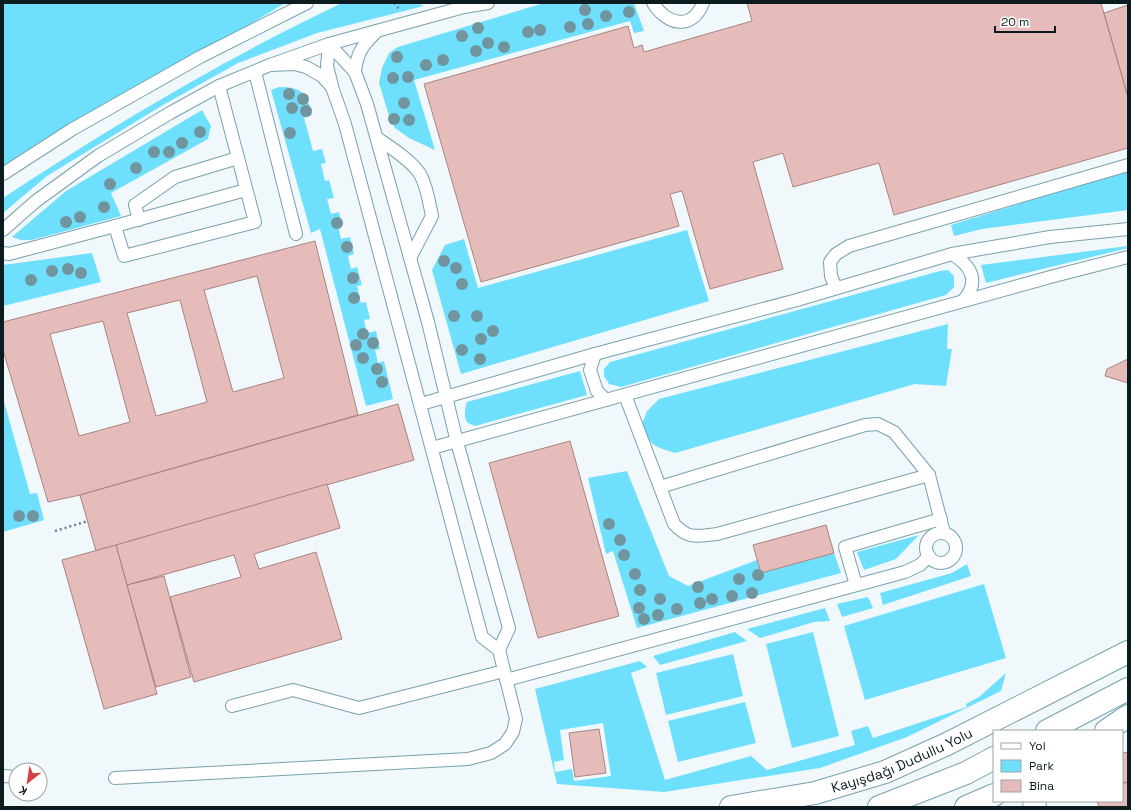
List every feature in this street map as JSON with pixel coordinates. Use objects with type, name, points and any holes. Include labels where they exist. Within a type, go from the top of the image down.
[{"type":"main road","name":"Kayışdağı Dudullu Yolu","points":[[731,807],[815,793],[885,772],[947,744],[1128,652]]},
{"type":"main road","points":[[1049,730],[1128,689]]},
{"type":"main road","points":[[1107,730],[1128,716]]},
{"type":"main road","points":[[880,807],[966,773],[993,759]]},
{"type":"main road","points":[[966,807],[993,795]]},
{"type":"lane","points":[[3,174],[71,130],[187,65],[307,3]]},
{"type":"lane","points":[[3,230],[36,201],[98,156],[170,112],[219,86],[270,65],[329,44],[469,5],[488,3]]},
{"type":"lane","points":[[653,3],[657,9],[668,18],[674,22],[682,23],[694,16],[703,3]]},
{"type":"lane","points":[[355,72],[360,49],[378,30]]},
{"type":"lane","points":[[329,44],[355,72],[367,104],[377,138],[509,628],[498,650]]},
{"type":"lane","points":[[115,778],[468,759],[491,753],[505,744],[513,732],[516,719],[498,650],[482,637],[345,124],[332,87],[327,66],[329,44]]},
{"type":"lane","points":[[270,65],[294,64],[306,67],[322,76],[332,87]]},
{"type":"lane","points":[[255,72],[296,234]]},
{"type":"lane","points":[[115,226],[124,256],[255,222],[219,86]]},
{"type":"lane","points":[[377,138],[405,158],[419,173],[424,185],[432,216],[410,258]]},
{"type":"lane","points":[[139,220],[135,205],[175,177],[238,158]]},
{"type":"lane","points":[[836,288],[831,276],[830,262],[836,254],[849,246],[1128,165]]},
{"type":"lane","points":[[3,253],[9,254],[246,190]]},
{"type":"lane","points":[[421,404],[952,254],[1050,237],[1128,230]]},
{"type":"lane","points":[[952,254],[968,267],[972,276],[972,284],[969,294],[963,301]]},
{"type":"lane","points":[[432,448],[963,301],[1128,257]]},
{"type":"lane","points":[[594,354],[590,370],[597,391],[606,400]]},
{"type":"lane","points":[[625,394],[674,524],[682,533],[695,536],[717,534],[929,475]]},
{"type":"lane","points":[[660,487],[865,425],[878,424],[894,432],[929,475],[944,533]]},
{"type":"lane","points":[[856,585],[845,547],[940,519]]},
{"type":"lane","points":[[939,533],[944,533],[953,538],[955,543],[956,548],[953,557],[945,562],[932,560],[926,546],[930,537],[939,533]]},
{"type":"lane","points":[[232,706],[293,690],[359,708],[505,676],[905,572],[920,565],[929,556]]},
{"type":"path","points":[[55,531],[88,521]]},
{"type":"green space","points":[[3,3],[285,3],[3,176]]},
{"type":"green space","points":[[342,3],[417,3],[424,6],[317,33],[238,63],[163,105],[47,176],[3,213],[3,198],[85,145],[169,94],[212,70]]},
{"type":"green space","points":[[544,3],[634,3],[644,31],[634,33],[630,21],[414,80],[435,150],[409,138],[395,128],[390,119],[379,83],[382,68],[389,53],[398,47]]},
{"type":"green space","points":[[279,87],[294,88],[299,90],[306,97],[308,102],[312,115],[304,118],[313,151],[322,149],[326,163],[321,164],[325,181],[329,180],[334,198],[327,199],[331,214],[339,212],[342,225],[338,226],[341,239],[350,237],[354,254],[348,256],[351,269],[357,267],[362,285],[357,286],[361,303],[366,302],[370,319],[364,320],[367,333],[376,331],[380,349],[375,350],[378,363],[384,361],[393,399],[366,406],[320,229],[311,233],[271,90]]},
{"type":"green space","points":[[202,110],[211,126],[208,139],[111,193],[121,216],[32,240],[21,240],[12,237],[66,191]]},
{"type":"green space","points":[[1128,170],[1128,210],[982,229],[954,236],[951,225]]},
{"type":"green space","points":[[687,230],[709,301],[461,374],[432,270],[445,245],[464,239],[478,288]]},
{"type":"green space","points":[[1128,246],[1128,248],[986,283],[981,265]]},
{"type":"green space","points":[[92,253],[101,282],[3,306],[3,265]]},
{"type":"green space","points":[[948,270],[954,276],[954,287],[946,295],[621,387],[609,384],[604,376],[604,369],[610,362]]},
{"type":"green space","points":[[948,324],[947,349],[952,349],[946,386],[915,384],[675,453],[657,447],[650,441],[642,424],[647,411],[659,399]]},
{"type":"green space","points":[[580,371],[587,395],[475,426],[466,421],[465,413],[467,402]]},
{"type":"green space","points":[[3,398],[30,494],[37,493],[44,520],[3,532]]},
{"type":"green space","points":[[627,471],[669,576],[688,586],[757,560],[761,573],[834,553],[841,573],[637,628],[613,551],[606,554],[588,478]]},
{"type":"green space","points":[[919,535],[896,559],[864,570],[857,552]]},
{"type":"green space","points":[[967,564],[971,576],[883,605],[880,593],[952,573]]},
{"type":"green space","points":[[984,584],[1006,658],[865,700],[844,626]]},
{"type":"green space","points":[[868,597],[873,608],[842,617],[837,604]]},
{"type":"green space","points":[[825,608],[830,621],[814,622],[760,638],[747,629]]},
{"type":"green space","points":[[735,632],[747,641],[660,665],[653,656]]},
{"type":"green space","points":[[813,632],[839,736],[792,748],[766,644]]},
{"type":"green space","points":[[733,654],[743,696],[666,715],[656,673]]},
{"type":"green space","points":[[640,661],[647,667],[631,673],[665,780],[751,756],[767,770],[855,745],[851,731],[868,726],[873,738],[967,707],[966,704],[979,697],[1006,673],[1001,691],[907,737],[820,768],[664,792],[557,784],[535,689]],"holes":[[[603,723],[611,776],[574,781],[572,769],[555,772],[554,762],[564,760],[560,730]]]},
{"type":"green space","points":[[745,702],[756,743],[678,762],[668,721]]},
{"type":"building","points":[[747,3],[1101,3],[1128,97],[1128,148],[894,215],[879,163],[793,187],[783,153],[753,162],[783,269],[710,289],[682,191],[670,194],[679,226],[481,282],[424,84],[628,26],[634,48],[642,45],[644,52],[752,21]]},
{"type":"building","points":[[1128,5],[1128,97],[1104,13]]},
{"type":"building","points":[[315,241],[358,415],[80,495],[48,502],[3,350],[3,322]],"holes":[[[257,276],[284,378],[233,392],[204,290]],[[180,300],[207,402],[156,416],[127,313]],[[103,321],[130,422],[79,436],[50,334]]]},
{"type":"building","points":[[1128,359],[1128,383],[1105,376],[1107,369]]},
{"type":"building","points":[[398,404],[414,460],[96,551],[80,495]]},
{"type":"building","points":[[570,441],[619,616],[538,638],[489,463]]},
{"type":"building","points":[[327,484],[340,528],[254,554],[259,569],[316,552],[342,639],[194,682],[170,597],[241,577],[234,555],[127,585],[116,545]]},
{"type":"building","points":[[826,525],[834,553],[761,573],[753,545]]},
{"type":"building","points":[[116,545],[157,694],[104,709],[62,560]]},
{"type":"building","points":[[164,576],[191,677],[156,687],[127,585]]},
{"type":"building","points":[[599,729],[606,773],[575,777],[569,733]]},
{"type":"building","points":[[1128,752],[1128,782],[1123,783],[1123,753]]},
{"type":"building","points":[[1128,782],[1128,807],[1099,807],[1097,802],[1123,802],[1123,784]]}]
